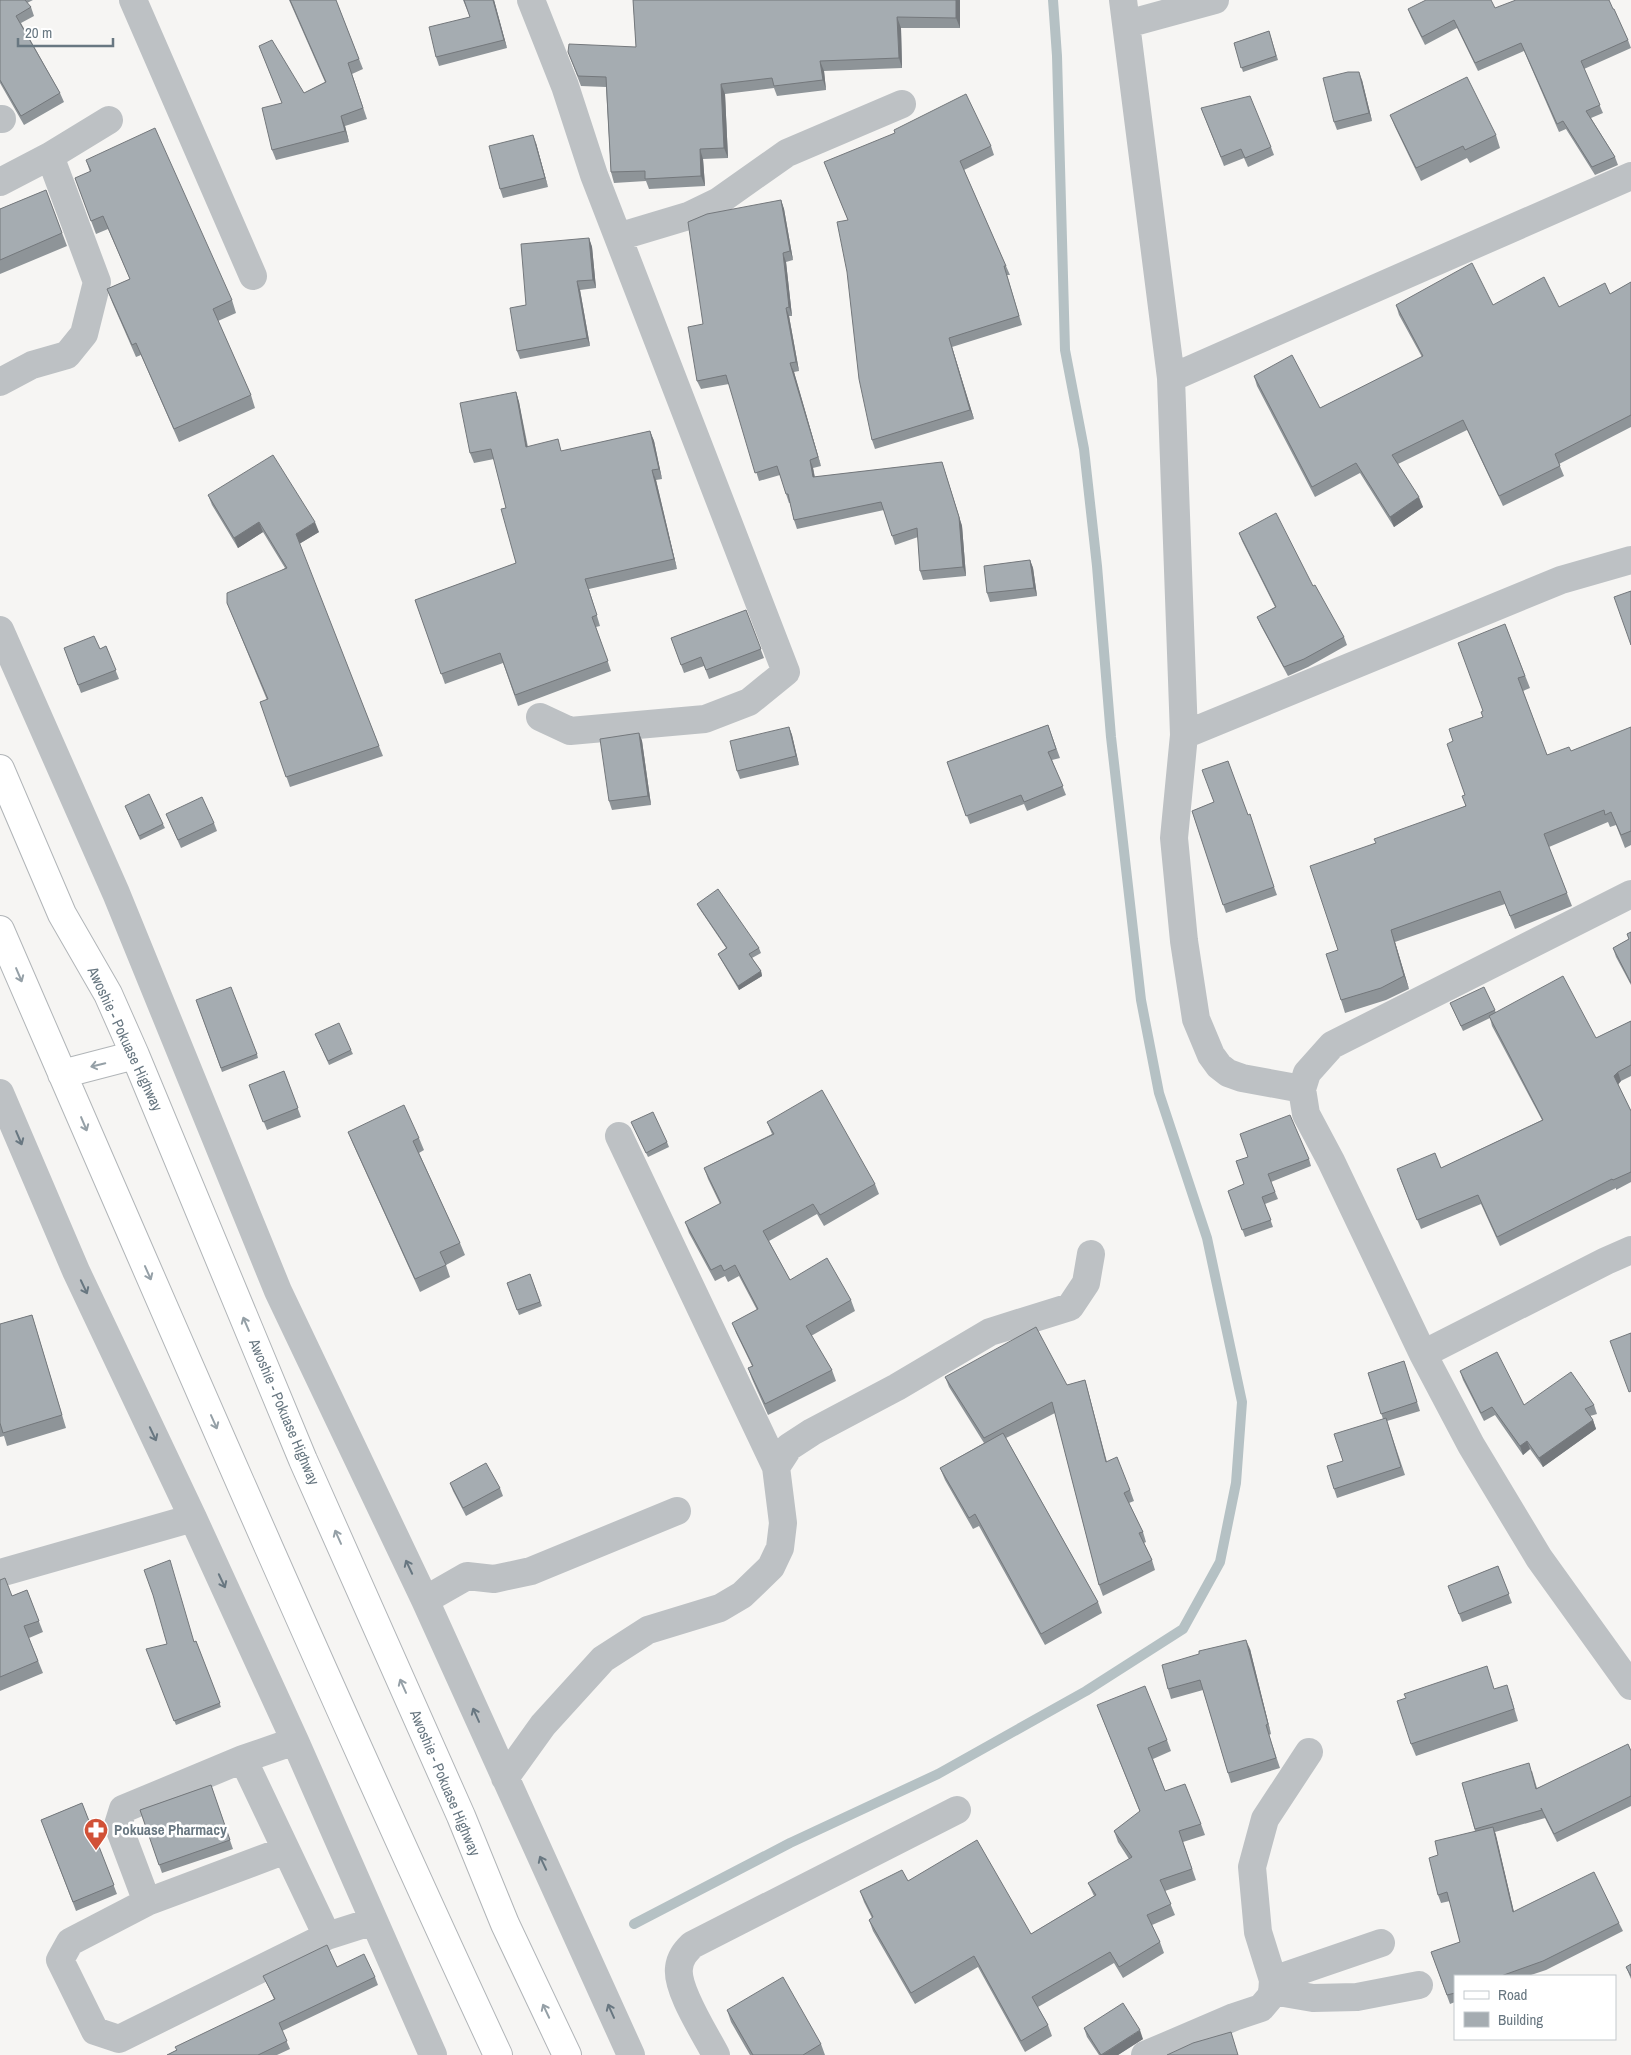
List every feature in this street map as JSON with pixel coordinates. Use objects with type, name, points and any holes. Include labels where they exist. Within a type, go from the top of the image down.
[{"type":"main road","name":"Awoshie - Pokuase Highway","points":[[0,769],[62,914],[108,994],[135,1055],[303,1460],[461,1816],[505,1924],[567,2055]]},
{"type":"main road","points":[[0,930],[421,1889],[498,2055]]},
{"type":"main road","points":[[62,1074],[135,1055]]},
{"type":"street","points":[[132,0],[253,276]]},
{"type":"street","points":[[531,0],[565,86],[594,175],[786,672],[749,702],[705,719],[570,731],[540,717]]},
{"type":"street","points":[[1215,0],[1125,12],[1171,378],[1184,735],[1174,838],[1184,941],[1196,1019],[1211,1055],[1218,1066],[1228,1073],[1242,1078],[1302,1089]]},
{"type":"street","points":[[618,237],[688,216],[719,201],[788,153],[902,104]]},
{"type":"street","points":[[0,182],[50,156],[109,120]]},
{"type":"street","points":[[0,382],[32,365],[67,355],[84,334],[98,282],[50,156]]},
{"type":"street","points":[[1171,378],[1631,176]]},
{"type":"street","points":[[1184,735],[1561,580],[1631,560]]},
{"type":"street","points":[[0,630],[116,893],[278,1291],[425,1600],[631,2055]]},
{"type":"street","points":[[1631,894],[1332,1045],[1307,1073],[1302,1089],[1306,1114],[1331,1161],[1423,1354],[1471,1445],[1539,1558],[1631,1686]]},
{"type":"street","points":[[0,1093],[76,1271],[193,1518],[295,1741],[433,2055]]},
{"type":"street","points":[[505,1778],[543,1725],[604,1658],[648,1630],[720,1608],[742,1595],[770,1567],[780,1548],[783,1523],[776,1468],[619,1136]]},
{"type":"street","points":[[1423,1354],[1631,1250]]},
{"type":"street","points":[[776,1468],[789,1447],[812,1432],[897,1387],[990,1332],[1070,1307],[1086,1283],[1091,1254]]},
{"type":"street","points":[[425,1600],[467,1576],[494,1579],[531,1571],[678,1511]]},
{"type":"street","points":[[0,1573],[193,1518]]},
{"type":"street","points":[[147,1902],[118,1825],[124,1809],[243,1759],[295,1741]]},
{"type":"street","points":[[1145,2055],[1261,2008],[1272,1995],[1272,1986],[1258,1932],[1252,1868],[1265,1819],[1309,1752]]},
{"type":"street","points":[[243,1759],[327,1936]]},
{"type":"street","points":[[716,2055],[683,1990],[678,1970],[683,1953],[692,1945],[957,1810]]},
{"type":"street","points":[[286,1850],[147,1902],[70,1942],[60,1960],[95,2031],[119,2039],[327,1936],[374,1921]]},
{"type":"street","points":[[1272,1986],[1381,1943]]},
{"type":"street","points":[[1272,1986],[1313,1998],[1357,1997],[1419,1985]]},
{"type":"building","points":[[0,0],[25,0],[31,7],[16,16],[60,93],[21,116],[0,80]]},
{"type":"building","points":[[290,0],[336,0],[359,59],[348,63],[363,108],[341,116],[345,131],[272,150],[262,108],[282,103],[259,46],[272,40],[304,93],[326,82]]},
{"type":"building","points":[[464,0],[493,0],[504,40],[436,57],[429,27],[470,17]]},
{"type":"building","points":[[633,0],[956,0],[956,18],[897,17],[899,58],[820,61],[823,80],[774,86],[772,78],[721,84],[724,148],[700,149],[701,176],[645,179],[645,171],[611,172],[606,77],[578,76],[568,52],[569,44],[636,47]]},
{"type":"building","points":[[1426,0],[1491,0],[1495,8],[1516,0],[1609,0],[1628,40],[1581,61],[1600,105],[1586,111],[1615,157],[1592,167],[1563,121],[1557,124],[1521,43],[1475,63],[1454,20],[1422,37],[1408,9]]},
{"type":"building","points":[[1269,31],[1276,56],[1241,68],[1234,43]]},
{"type":"building","points":[[1348,72],[1359,72],[1369,113],[1334,122],[1323,78]]},
{"type":"building","points":[[1467,77],[1496,135],[1465,150],[1463,146],[1416,168],[1390,115]]},
{"type":"building","points":[[966,94],[991,146],[960,161],[1006,266],[1004,266],[1019,316],[949,338],[970,410],[872,440],[859,379],[847,272],[837,222],[848,220],[824,162],[895,133],[894,130]]},
{"type":"building","points":[[1250,96],[1271,147],[1245,158],[1241,149],[1221,157],[1201,108]]},
{"type":"building","points":[[155,128],[232,300],[213,309],[251,395],[174,429],[136,343],[132,345],[107,289],[130,279],[103,216],[91,221],[75,178],[91,171],[86,160]]},
{"type":"building","points":[[533,135],[545,178],[500,189],[489,146]]},
{"type":"building","points":[[46,190],[62,233],[0,260],[0,209]]},
{"type":"building","points":[[781,200],[790,251],[783,253],[789,307],[786,308],[796,362],[790,363],[818,457],[810,460],[813,477],[942,462],[959,517],[963,567],[920,571],[917,528],[892,536],[881,502],[794,520],[788,494],[786,494],[777,466],[755,473],[726,375],[697,381],[688,327],[703,324],[688,222],[707,214]]},
{"type":"building","points":[[589,238],[593,280],[577,281],[587,338],[517,351],[510,308],[526,305],[521,244]]},
{"type":"building","points":[[1472,263],[1493,305],[1544,277],[1559,307],[1605,283],[1610,294],[1631,282],[1631,415],[1555,454],[1560,466],[1499,496],[1463,420],[1392,455],[1419,497],[1390,517],[1356,463],[1312,487],[1254,376],[1292,355],[1320,408],[1423,356],[1396,305]]},
{"type":"building","points":[[516,392],[526,447],[558,439],[561,451],[650,431],[659,469],[652,470],[674,559],[585,579],[597,615],[592,617],[608,661],[515,695],[500,653],[441,674],[415,600],[516,563],[501,509],[506,508],[491,449],[470,453],[460,403]]},
{"type":"building","points":[[273,455],[315,522],[296,534],[379,746],[286,777],[260,702],[268,699],[227,603],[227,593],[287,568],[259,522],[234,538],[208,495]]},
{"type":"building","points":[[1276,513],[1313,586],[1315,585],[1344,637],[1304,659],[1284,667],[1257,617],[1276,607],[1239,533]]},
{"type":"building","points":[[1030,560],[1034,588],[987,593],[984,566]]},
{"type":"building","points":[[1631,591],[1631,645],[1614,597]]},
{"type":"building","points":[[746,610],[761,649],[706,670],[701,657],[681,665],[671,638]]},
{"type":"building","points":[[1505,624],[1525,676],[1518,678],[1547,755],[1569,747],[1571,751],[1631,727],[1631,831],[1621,835],[1611,812],[1605,815],[1604,810],[1544,834],[1567,893],[1510,916],[1500,891],[1391,930],[1404,976],[1381,988],[1341,1000],[1326,954],[1338,950],[1310,866],[1376,843],[1374,839],[1466,806],[1462,796],[1465,795],[1447,744],[1453,741],[1449,729],[1483,717],[1481,712],[1483,711],[1458,643]]},
{"type":"building","points":[[94,636],[100,649],[106,646],[116,670],[78,685],[64,648]]},
{"type":"building","points":[[1048,725],[1056,749],[1048,752],[1063,786],[1024,802],[1021,795],[966,816],[947,762]]},
{"type":"building","points":[[789,727],[796,756],[737,771],[730,741]]},
{"type":"building","points":[[639,733],[648,796],[609,801],[600,739]]},
{"type":"building","points":[[1228,761],[1248,815],[1250,814],[1274,887],[1223,905],[1192,811],[1214,802],[1202,770]]},
{"type":"building","points":[[149,794],[163,824],[139,836],[125,806]]},
{"type":"building","points":[[202,797],[214,823],[178,840],[166,814]]},
{"type":"building","points":[[718,889],[759,948],[749,954],[761,971],[738,986],[718,954],[727,948],[697,904]]},
{"type":"building","points":[[1631,932],[1631,983],[1613,948],[1629,939],[1627,934]]},
{"type":"building","points":[[1563,976],[1596,1038],[1631,1021],[1631,1065],[1614,1076],[1631,1111],[1631,1172],[1612,1179],[1497,1237],[1478,1195],[1417,1220],[1397,1169],[1435,1153],[1441,1168],[1543,1120],[1489,1016]]},
{"type":"building","points":[[231,987],[257,1054],[221,1068],[196,1000]]},
{"type":"building","points":[[1484,987],[1495,1010],[1461,1026],[1450,1003]]},
{"type":"building","points":[[339,1023],[351,1050],[328,1061],[315,1034]]},
{"type":"building","points":[[284,1071],[298,1108],[263,1122],[249,1085]]},
{"type":"building","points":[[822,1090],[875,1184],[820,1215],[813,1204],[763,1231],[790,1280],[827,1258],[851,1300],[806,1326],[832,1370],[765,1404],[748,1368],[753,1366],[732,1323],[758,1309],[735,1265],[724,1271],[721,1265],[711,1270],[685,1222],[721,1203],[704,1168],[774,1134],[767,1122]]},
{"type":"building","points":[[404,1105],[419,1138],[413,1141],[460,1243],[440,1252],[446,1265],[415,1279],[348,1132]]},
{"type":"building","points":[[653,1112],[667,1142],[646,1153],[631,1122]]},
{"type":"building","points":[[1290,1115],[1309,1159],[1268,1174],[1275,1192],[1262,1197],[1271,1220],[1242,1230],[1228,1191],[1244,1184],[1236,1161],[1248,1157],[1240,1134]]},
{"type":"building","points":[[530,1274],[540,1302],[517,1310],[507,1283]]},
{"type":"building","points":[[32,1315],[62,1415],[3,1433],[0,1423],[0,1324]]},
{"type":"building","points":[[1036,1327],[1067,1385],[1085,1380],[1106,1462],[1117,1457],[1130,1490],[1124,1493],[1143,1532],[1139,1533],[1152,1560],[1099,1585],[1052,1402],[984,1438],[945,1377]]},
{"type":"building","points":[[1631,1333],[1631,1391],[1629,1392],[1610,1341]]},
{"type":"building","points":[[1497,1352],[1524,1405],[1571,1372],[1594,1405],[1585,1409],[1593,1420],[1539,1458],[1527,1441],[1520,1446],[1492,1407],[1481,1413],[1460,1371]]},
{"type":"building","points":[[1404,1361],[1417,1402],[1381,1414],[1368,1373]]},
{"type":"building","points":[[1386,1418],[1401,1467],[1334,1489],[1327,1466],[1343,1461],[1334,1434]]},
{"type":"building","points":[[1003,1433],[1098,1602],[1041,1634],[975,1514],[969,1518],[940,1468]]},
{"type":"building","points":[[486,1463],[500,1488],[463,1508],[450,1483]]},
{"type":"building","points":[[170,1560],[194,1642],[196,1641],[220,1703],[174,1721],[146,1649],[167,1644],[144,1570]]},
{"type":"building","points":[[1498,1566],[1509,1594],[1459,1614],[1448,1586]]},
{"type":"building","points":[[5,1578],[12,1596],[27,1590],[39,1621],[24,1626],[38,1661],[0,1677],[0,1580]]},
{"type":"building","points":[[1246,1640],[1268,1724],[1266,1725],[1276,1758],[1228,1773],[1200,1680],[1168,1689],[1162,1665],[1199,1654],[1199,1651]]},
{"type":"building","points":[[1487,1666],[1494,1689],[1507,1685],[1514,1709],[1411,1744],[1397,1701],[1406,1698],[1404,1694]]},
{"type":"building","points":[[1145,1686],[1167,1740],[1148,1748],[1165,1791],[1185,1784],[1201,1824],[1179,1831],[1192,1869],[1160,1880],[1171,1904],[1147,1915],[1160,1942],[1119,1967],[1110,1952],[1032,1997],[1048,2025],[1021,2041],[974,1956],[911,1993],[869,1920],[873,1917],[860,1891],[902,1870],[908,1881],[977,1840],[1031,1934],[1096,1895],[1088,1883],[1132,1857],[1114,1831],[1140,1811],[1097,1705]]},
{"type":"building","points":[[1628,1744],[1631,1751],[1631,1796],[1554,1834],[1542,1810],[1475,1829],[1462,1783],[1529,1763],[1536,1789]]},
{"type":"building","points":[[211,1785],[230,1840],[159,1865],[140,1810]]},
{"type":"building","points":[[82,1803],[114,1885],[73,1902],[41,1820]]},
{"type":"building","points":[[1493,1827],[1513,1912],[1594,1872],[1619,1923],[1543,1961],[1504,1975],[1454,1975],[1454,1993],[1447,1995],[1431,1952],[1460,1942],[1447,1892],[1438,1895],[1429,1858],[1438,1855],[1435,1841]]},
{"type":"building","points":[[327,1945],[337,1967],[364,1954],[375,1977],[279,2023],[287,2041],[258,2055],[167,2055],[177,2050],[175,2047],[275,1999],[263,1976]]},
{"type":"building","points":[[1631,1964],[1631,1976],[1626,1967]]},
{"type":"building","points":[[783,1977],[821,2044],[803,2055],[753,2055],[727,2010]]},
{"type":"building","points":[[1123,2003],[1140,2030],[1101,2055],[1084,2028]]},
{"type":"building","points":[[1231,2032],[1238,2055],[1167,2055],[1193,2043]]},
{"type":"waterway","points":[[634,1924],[790,1843],[938,1774],[1086,1691],[1183,1629],[1220,1562],[1236,1483],[1242,1402],[1207,1238],[1159,1093],[1141,1000],[1111,737],[1097,566],[1084,449],[1065,350],[1057,56],[1053,0]]},
{"type":"place","name":"Pokuase Pharmacy","points":[[96,1851]]}]
